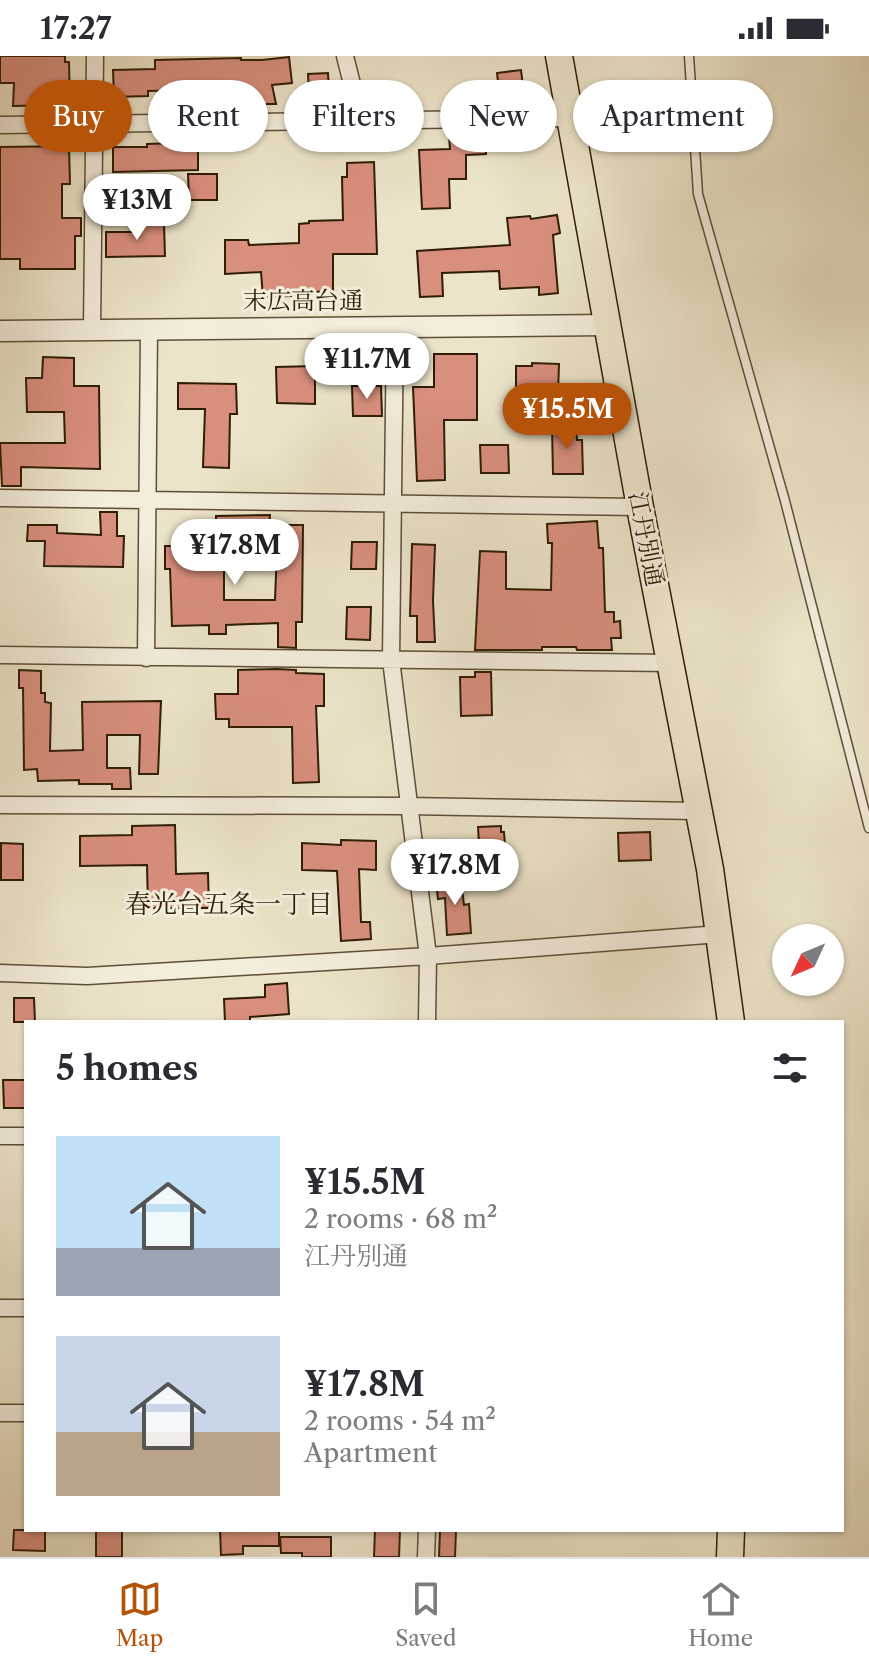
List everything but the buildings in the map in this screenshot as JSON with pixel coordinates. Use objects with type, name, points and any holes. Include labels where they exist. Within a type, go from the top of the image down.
[{"type":"main road","name":"江丹別通","points":[[559,56],[720,934],[731,1020]]},
{"type":"street","points":[[95,56],[95,80]]},
{"type":"street","points":[[345,56],[351,80]]},
{"type":"street","points":[[424,119],[571,118]]},
{"type":"street","points":[[132,124],[284,121]]},
{"type":"street","points":[[0,125],[24,125]]},
{"type":"street","points":[[92,330],[95,152]]},
{"type":"street","name":"末広高台通","points":[[0,331],[607,325]]},
{"type":"street","points":[[395,326],[391,660],[428,956],[427,1020]]},
{"type":"street","points":[[146,658],[149,328]]},
{"type":"street","points":[[0,498],[640,507]]},
{"type":"street","points":[[0,655],[670,663]]},
{"type":"street","points":[[0,805],[408,806],[697,811]]},
{"type":"street","points":[[0,973],[87,976],[428,956],[720,934]]},
{"type":"street","points":[[0,1136],[24,1136]]},
{"type":"street","points":[[0,1308],[24,1308]]},
{"type":"street","points":[[0,1413],[24,1413]]},
{"type":"street","points":[[426,1557],[427,1532]]},
{"type":"lane","points":[[689,56],[698,194],[785,501],[869,828]]},
{"type":"district","name":"春光台五条一丁目","points":[[229,904]]}]
